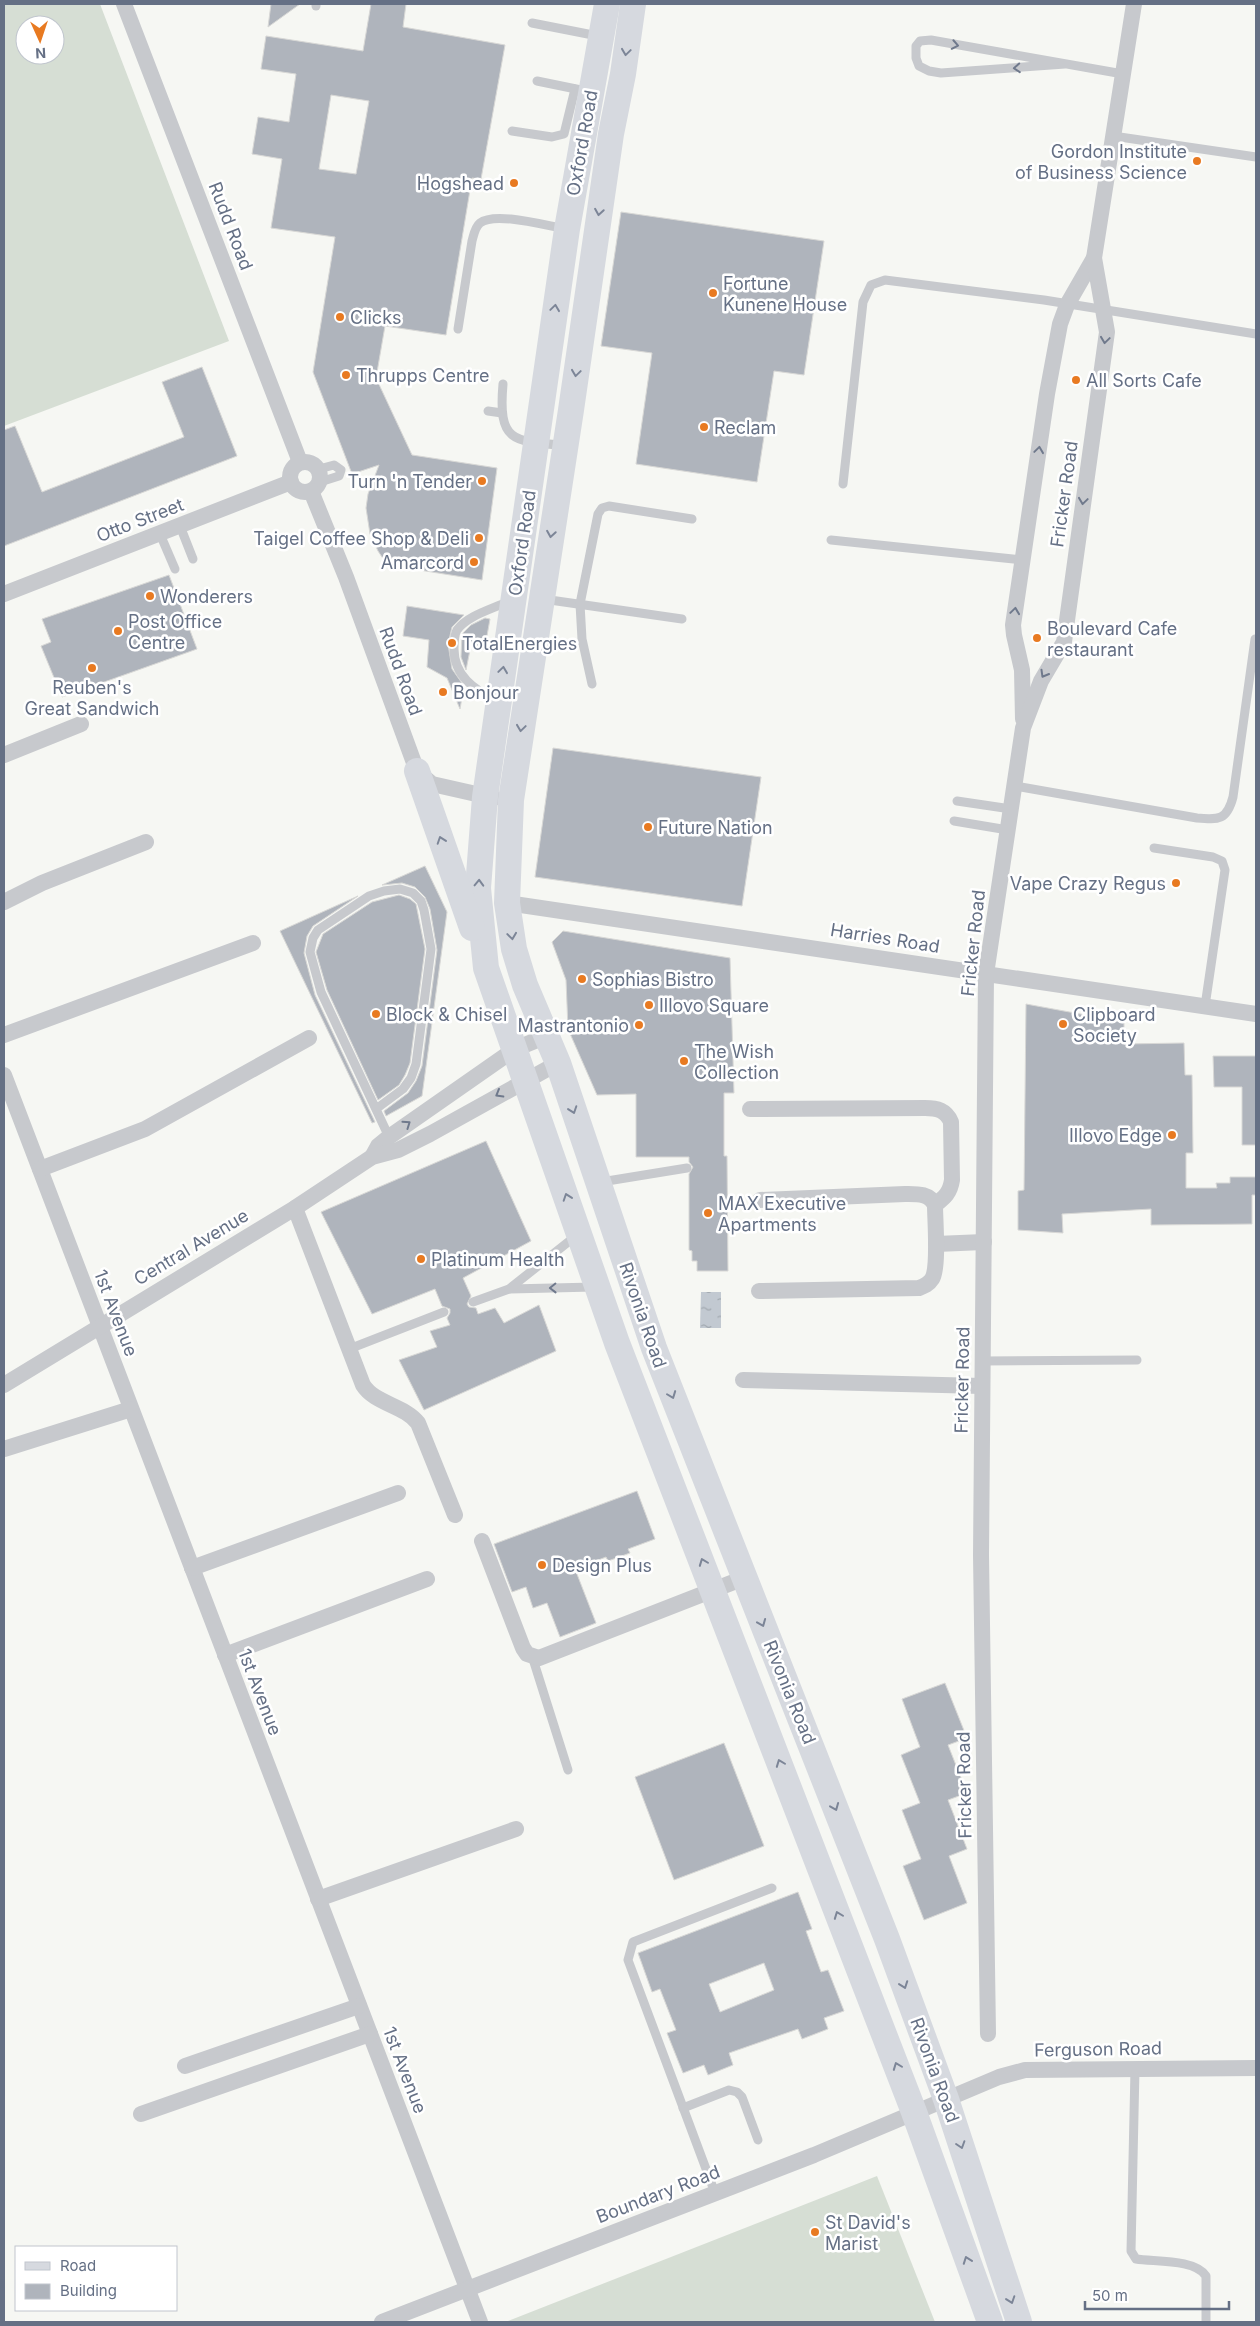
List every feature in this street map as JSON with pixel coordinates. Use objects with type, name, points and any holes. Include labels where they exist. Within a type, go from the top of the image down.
[{"type":"main road","name":"Oxford Road","points":[[526,1079],[486,968],[478,888],[485,797],[567,229],[583,90],[602,36],[607,4]]},
{"type":"main road","name":"Oxford Road","points":[[558,1064],[525,985],[514,949],[508,903],[511,800],[611,134],[623,74],[633,4]]},
{"type":"main road","points":[[417,771],[486,968]]},
{"type":"main road","name":"Rivonia Road","points":[[558,1064],[654,1348],[887,1939],[946,2099],[1019,2322]]},
{"type":"main road","name":"Rivonia Road","points":[[526,1079],[617,1343],[914,2112],[990,2322]]},
{"type":"street","name":"Rudd Road","points":[[124,4],[300,462]]},
{"type":"street","name":"Fricker Road","points":[[988,2034],[981,1555],[986,974],[1024,728],[1040,680],[1064,642],[1106,332],[1104,309],[1094,258],[1134,4]]},
{"type":"street","name":"Fricker Road","points":[[1024,728],[1022,670],[1014,636],[1022,560],[1060,324],[1067,305],[1094,258]]},
{"type":"street","points":[[300,462],[311,462],[316,481],[301,492],[291,482],[291,470],[300,462]]},
{"type":"street","name":"Rudd Road","points":[[316,481],[346,577],[417,771]]},
{"type":"street","name":"Otto Street","points":[[4,594],[291,482]]},
{"type":"street","points":[[4,755],[81,724]]},
{"type":"street","points":[[417,771],[432,784],[485,797],[511,800]]},
{"type":"street","points":[[4,902],[42,883],[146,842]]},
{"type":"street","name":"Harries Road","points":[[508,903],[1256,1014]]},
{"type":"street","points":[[4,1035],[254,943]]},
{"type":"street","name":"Central Avenue","points":[[372,1157],[378,1146],[389,1137],[515,1049],[547,1036]]},
{"type":"street","points":[[40,1169],[145,1129],[309,1038]]},
{"type":"street","name":"Central Avenue","points":[[4,1385],[295,1208],[372,1157],[392,1152],[430,1134],[526,1079],[558,1064]]},
{"type":"street","name":"1st Avenue","points":[[4,1075],[480,2322]]},
{"type":"street","points":[[750,1109],[925,1108],[942,1110],[948,1115],[951,1122],[952,1180],[950,1190],[946,1196],[935,1204]]},
{"type":"street","points":[[759,1291],[919,1288],[932,1280],[935,1273],[936,1244],[935,1204],[932,1199],[919,1194],[760,1200]]},
{"type":"street","points":[[295,1208],[366,1390],[409,1414],[418,1423],[455,1515]]},
{"type":"street","points":[[936,1244],[984,1242]]},
{"type":"street","points":[[743,1380],[982,1386]]},
{"type":"street","points":[[4,1449],[131,1409]]},
{"type":"street","points":[[192,1568],[398,1493]]},
{"type":"street","points":[[482,1541],[523,1648],[532,1656],[546,1656],[744,1578]]},
{"type":"street","points":[[225,1655],[427,1578]]},
{"type":"street","points":[[318,1899],[516,1829]]},
{"type":"street","points":[[185,2066],[359,2006]]},
{"type":"street","points":[[141,2114],[370,2034]]},
{"type":"street","name":"Ferguson Road","points":[[946,2099],[996,2078],[1024,2070],[1256,2068]]},
{"type":"street","name":"Boundary Road","points":[[382,2322],[814,2155],[946,2099]]},
{"type":"lane","points":[[532,23],[602,36]]},
{"type":"lane","points":[[1065,64],[941,73],[929,71],[919,66],[916,58],[916,46],[920,41],[931,40],[1123,74]]},
{"type":"lane","points":[[512,131],[552,137],[564,134],[583,90],[537,81]]},
{"type":"lane","points":[[1113,136],[1256,157]]},
{"type":"lane","points":[[458,329],[472,241],[476,228],[481,222],[499,218],[567,229]]},
{"type":"lane","points":[[843,484],[863,302],[871,285],[885,280],[1035,299],[1256,334]]},
{"type":"lane","points":[[503,384],[502,413],[508,431],[516,439],[536,443],[565,445]]},
{"type":"lane","points":[[488,411],[502,413]]},
{"type":"lane","points":[[592,684],[582,639],[580,604],[598,514],[602,508],[609,506],[692,519]]},
{"type":"lane","points":[[180,526],[192,559]]},
{"type":"lane","points":[[160,534],[175,569]]},
{"type":"lane","points":[[830,540],[1022,560]]},
{"type":"lane","points":[[499,702],[478,691],[466,680],[458,669],[454,656],[454,641],[457,630],[468,621],[513,599]]},
{"type":"lane","points":[[541,599],[682,619]]},
{"type":"lane","points":[[1015,786],[1198,818],[1214,819],[1223,817],[1230,810],[1234,797],[1255,639]]},
{"type":"lane","points":[[957,800],[1011,809]]},
{"type":"lane","points":[[954,821],[1008,830]]},
{"type":"lane","points":[[1154,848],[1213,857],[1222,862],[1225,870],[1205,1006]]},
{"type":"lane","points":[[376,1109],[396,1094],[411,1078],[416,1064],[428,978],[430,949],[424,910],[421,901],[413,893],[400,889],[369,896],[318,930],[313,938],[310,952],[321,992],[389,1137]]},
{"type":"lane","points":[[598,1182],[687,1168]]},
{"type":"lane","points":[[473,1302],[509,1289],[579,1234]]},
{"type":"lane","points":[[509,1289],[598,1287]]},
{"type":"lane","points":[[349,1349],[444,1312]]},
{"type":"lane","points":[[982,1361],[1136,1360]]},
{"type":"lane","points":[[532,1656],[568,1770]]},
{"type":"lane","points":[[715,2193],[628,1960],[630,1949],[633,1942],[772,1888]]},
{"type":"lane","points":[[1135,2069],[1131,2251],[1136,2258],[1193,2265],[1202,2270],[1206,2276],[1206,2322]]},
{"type":"lane","points":[[683,2108],[729,2090],[737,2092],[742,2097],[758,2140]]},
{"type":"shaded area","points":[[4,4],[100,4],[229,341],[4,426]]},
{"type":"shaded area","name":"St David's Marist","points":[[877,2176],[935,2322],[508,2321]]},
{"type":"water","points":[[701,1292],[721,1292],[721,1328],[700,1328]]},
{"type":"building","points":[[271,4],[300,4],[268,27]]},
{"type":"building","points":[[371,4],[406,4],[403,27],[505,45],[481,179],[472,178],[446,335],[385,326],[376,378],[412,455],[497,468],[482,580],[394,566],[384,560],[378,551],[370,534],[366,508],[368,494],[379,465],[352,474],[313,372],[335,237],[271,228],[282,159],[252,154],[258,117],[289,122],[296,74],[261,69],[266,36],[363,51]],"holes":[[[331,95],[369,101],[356,174],[319,169]]]},
{"type":"building","name":"Fortune Kunene House","points":[[621,212],[824,241],[804,375],[774,371],[757,482],[636,464],[652,353],[601,346]]},
{"type":"building","points":[[202,367],[237,456],[4,546],[4,430],[15,426],[42,492],[184,437],[162,382]]},
{"type":"building","name":"Post Office Centre","points":[[169,575],[197,649],[62,697],[41,646],[51,642],[42,619]]},
{"type":"building","points":[[407,606],[464,615],[452,627],[448,644],[452,669],[464,686],[460,709],[447,678],[427,667],[429,640],[403,636]]},
{"type":"building","points":[[485,618],[490,619],[485,647],[471,645],[466,670],[461,657],[462,634],[471,625]]},
{"type":"building","name":"Future Nation","points":[[553,748],[761,777],[742,906],[535,877]]},
{"type":"building","points":[[425,866],[447,912],[422,1096],[386,1116],[384,1111],[408,1093],[416,1081],[422,1066],[437,950],[430,909],[425,897],[415,887],[402,883],[382,885]]},
{"type":"building","points":[[399,895],[410,899],[416,904],[425,949],[410,1063],[399,1085],[378,1100],[327,990],[316,952],[323,934],[372,902]]},
{"type":"building","points":[[358,896],[313,926],[307,936],[304,953],[315,995],[375,1122],[372,1123],[280,931]]},
{"type":"building","name":"Illovo Square","points":[[563,931],[730,958],[734,1093],[724,1093],[724,1156],[727,1156],[728,1271],[697,1271],[697,1261],[692,1261],[692,1251],[689,1250],[689,1174],[693,1167],[689,1162],[689,1157],[636,1157],[636,1094],[597,1095],[568,1029],[566,980],[552,942]]},
{"type":"building","points":[[1026,1004],[1124,1022],[1124,1044],[1184,1043],[1185,1075],[1192,1075],[1193,1153],[1186,1153],[1186,1188],[1217,1188],[1216,1183],[1230,1183],[1230,1177],[1256,1177],[1256,1195],[1252,1195],[1252,1224],[1151,1225],[1151,1209],[1062,1214],[1063,1233],[1018,1230],[1018,1191],[1024,1190]]},
{"type":"building","points":[[1213,1056],[1256,1056],[1256,1145],[1242,1145],[1242,1087],[1214,1087]]},
{"type":"building","name":"Platinum Health","points":[[486,1141],[531,1241],[463,1278],[471,1296],[467,1304],[469,1307],[476,1308],[478,1314],[495,1308],[504,1323],[539,1305],[556,1351],[424,1410],[399,1360],[437,1347],[430,1331],[450,1325],[447,1318],[450,1309],[442,1306],[435,1289],[372,1314],[321,1212]]},
{"type":"building","name":"Design Plus","points":[[637,1491],[655,1539],[628,1549],[630,1553],[608,1561],[606,1557],[575,1569],[596,1623],[560,1637],[547,1603],[533,1608],[526,1587],[512,1592],[494,1544]]},
{"type":"building","points":[[945,1683],[967,1738],[948,1745],[967,1793],[948,1800],[967,1849],[949,1856],[967,1903],[924,1920],[903,1866],[921,1859],[902,1810],[920,1803],[901,1755],[920,1747],[902,1699]]},
{"type":"building","points":[[724,1743],[764,1846],[674,1880],[635,1777]]},
{"type":"building","points":[[798,1892],[812,1929],[806,1931],[821,1972],[828,1970],[844,2011],[824,2018],[828,2029],[802,2039],[798,2029],[729,2053],[733,2065],[708,2075],[704,2065],[683,2073],[667,2033],[676,2030],[660,1989],[652,1992],[638,1953]],"holes":[[[764,1963],[774,1990],[720,2012],[709,1984]]]},
{"type":"place","name":"Gordon Institute of Business Science","points":[[1197,161]]},
{"type":"place","name":"Hogshead","points":[[514,183]]},
{"type":"place","name":"Fortune Kunene House","points":[[713,293]]},
{"type":"place","name":"Clicks","points":[[340,317]]},
{"type":"place","name":"Thrupps Centre","points":[[346,375]]},
{"type":"place","name":"All Sorts Cafe","points":[[1076,380]]},
{"type":"place","name":"Reclam","points":[[704,427]]},
{"type":"place","name":"Turn 'n Tender","points":[[482,481]]},
{"type":"place","name":"Taigel Coffee Shop & Deli","points":[[479,538]]},
{"type":"place","name":"Amarcord","points":[[474,562]]},
{"type":"place","name":"Wonderers","points":[[150,596]]},
{"type":"place","name":"Post Office Centre","points":[[118,631]]},
{"type":"place","name":"Boulevard Cafe restaurant","points":[[1037,638]]},
{"type":"place","name":"TotalEnergies","points":[[452,643]]},
{"type":"place","name":"Reuben's Great Sandwich","points":[[92,668]]},
{"type":"place","name":"Bonjour","points":[[443,692]]},
{"type":"place","name":"Future Nation","points":[[648,827]]},
{"type":"place","name":"Vape Crazy Regus","points":[[1176,883]]},
{"type":"place","name":"Sophias Bistro","points":[[582,979]]},
{"type":"place","name":"Illovo Square","points":[[649,1005]]},
{"type":"place","name":"Block & Chisel","points":[[376,1014]]},
{"type":"place","name":"Clipboard Society","points":[[1063,1024]]},
{"type":"place","name":"Mastrantonio","points":[[639,1025]]},
{"type":"place","name":"The Wish Collection","points":[[684,1061]]},
{"type":"place","name":"Illovo Edge","points":[[1172,1135]]},
{"type":"place","name":"MAX Executive Apartments","points":[[708,1213]]},
{"type":"place","name":"Platinum Health","points":[[421,1259]]},
{"type":"place","name":"Design Plus","points":[[542,1565]]},
{"type":"place","name":"St David's Marist","points":[[815,2232]]}]
